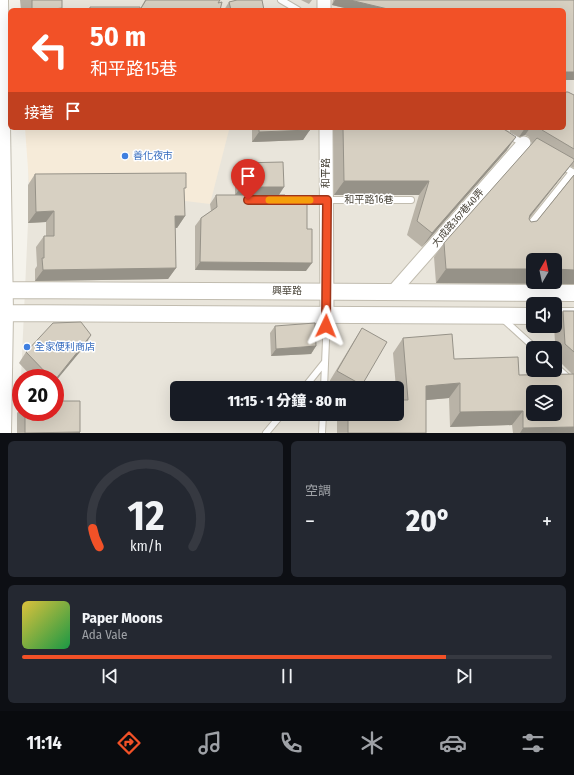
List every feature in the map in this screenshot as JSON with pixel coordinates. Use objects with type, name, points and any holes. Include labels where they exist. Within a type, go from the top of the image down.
[{"type":"street","points":[[0,0],[4,102],[2,290],[3,433]]},
{"type":"street","name":"和平路","points":[[326,130],[327,314]]},
{"type":"street","name":"大成路367巷40弄","points":[[392,293],[527,145]]},
{"type":"street","name":"興華路","points":[[2,290],[574,293]]},
{"type":"street","points":[[2,313],[526,316]]},
{"type":"street","points":[[562,316],[574,316]]},
{"type":"lane","points":[[281,0],[295,8]]},
{"type":"lane","points":[[498,130],[527,145]]},
{"type":"lane","points":[[524,232],[573,173],[554,161]]},
{"type":"lane","name":"和平路16巷","points":[[295,200],[411,200]]},
{"type":"lane","points":[[324,381],[327,314]]},
{"type":"lane","points":[[500,317],[527,341]]},
{"type":"lane","points":[[310,381],[324,363]]},
{"type":"lane","points":[[562,372],[574,383]]},
{"type":"lane","points":[[266,433],[276,421]]},
{"type":"lane","points":[[322,433],[323,421]]},
{"type":"shaded area","points":[[31,0],[574,0],[574,433],[19,433],[19,421],[64,421],[64,369],[21,369],[28,223],[29,130],[566,130],[566,8],[31,8]]},
{"type":"shaded area","name":"善化夜市","points":[[25,130],[229,130],[210,204],[29,182]]},
{"type":"building","points":[[32,0],[62,0],[62,8],[32,8]]},
{"type":"building","points":[[146,0],[220,0],[218,3],[222,2],[220,8],[141,8]]},
{"type":"building","points":[[237,0],[262,0],[264,8],[230,8],[229,2]]},
{"type":"building","points":[[350,0],[574,0],[574,72],[566,72],[566,8],[384,8]]},
{"type":"building","points":[[90,7],[140,7],[140,8]]},
{"type":"building","points":[[566,92],[574,95],[574,149],[542,130],[566,130]]},
{"type":"building","points":[[259,130],[310,130],[259,132]]},
{"type":"building","points":[[343,130],[505,130],[516,137],[432,233],[417,221],[429,181],[344,181]]},
{"type":"building","points":[[537,138],[574,159],[574,161],[530,215],[529,219],[531,222],[537,221],[574,175],[574,270],[562,269],[562,253],[526,253],[526,269],[446,269],[444,243]]},
{"type":"building","points":[[283,162],[284,187],[241,187],[240,163]]},
{"type":"building","points":[[186,173],[186,188],[184,188],[185,216],[175,216],[176,268],[43,270],[42,258],[44,258],[44,236],[54,236],[54,211],[36,212],[35,174]]},
{"type":"building","points":[[216,195],[285,195],[285,199],[307,199],[307,229],[312,229],[312,263],[200,262],[201,218],[217,207]]},
{"type":"building","points":[[563,311],[574,311],[574,352],[565,344]]},
{"type":"building","points":[[81,322],[91,335],[64,369],[42,369],[26,352],[53,323]]},
{"type":"building","points":[[315,323],[316,346],[276,349],[275,326]]},
{"type":"building","points":[[362,328],[387,342],[364,381],[355,381],[337,371]]},
{"type":"building","points":[[452,334],[454,359],[518,357],[519,375],[526,375],[526,377],[562,377],[562,374],[574,374],[574,427],[523,428],[523,411],[460,412],[460,383],[426,386],[426,433],[348,433],[348,421],[404,421],[404,400],[408,400],[403,338]]},
{"type":"building","points":[[64,401],[80,401],[80,432],[25,433],[25,421],[64,421]]},
{"type":"slow traffic","points":[[269,200],[310,200]]},
{"type":"place","name":"善化夜市","points":[[125,156]]},
{"type":"place","name":"全家便利商店","points":[[27,347]]},
{"type":"route","points":[[248,200],[327,200],[326,326]]}]
